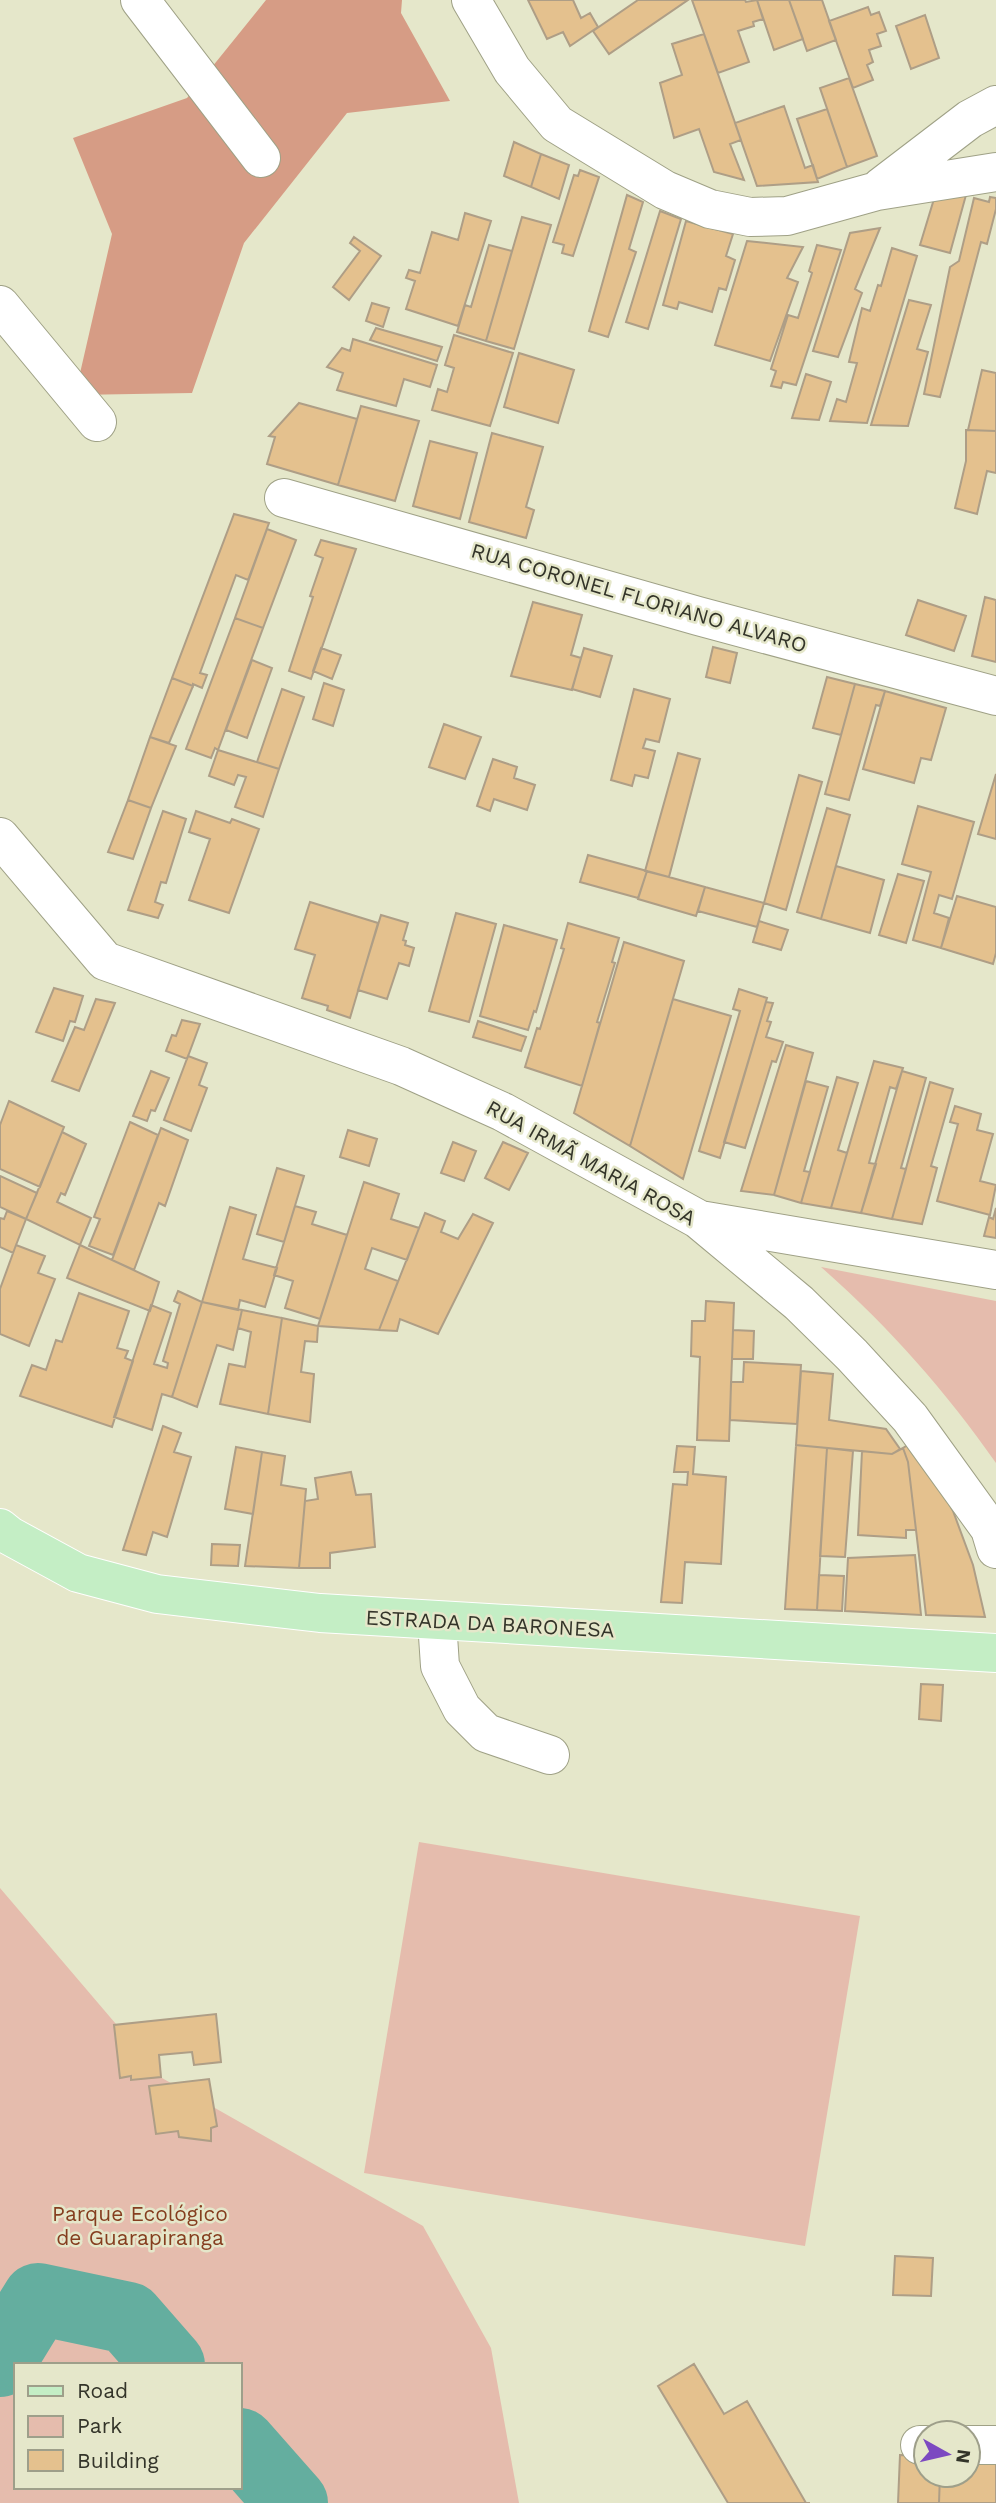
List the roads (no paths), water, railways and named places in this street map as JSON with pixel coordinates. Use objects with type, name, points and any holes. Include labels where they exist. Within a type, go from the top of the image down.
[{"type":"main road","name":"ESTRADA DA BARONESA","points":[[0,1528],[78,1573],[156,1594],[320,1614],[996,1653]]},
{"type":"street","points":[[140,0],[261,158]]},
{"type":"street","points":[[471,0],[512,70],[557,124],[665,190],[710,209],[750,217],[787,216],[877,191],[996,172]]},
{"type":"street","points":[[877,191],[970,119],[996,105]]},
{"type":"street","points":[[0,305],[97,422]]},
{"type":"street","name":"RUA CORONEL FLORIANO ALVARO","points":[[284,498],[685,612],[996,696]]},
{"type":"street","name":"RUA IRMÃ MARIA ROSA","points":[[0,837],[105,961],[401,1066],[503,1112],[698,1219],[799,1303],[860,1364],[910,1418],[994,1535]]},
{"type":"street","points":[[698,1219],[996,1269]]},
{"type":"street","points":[[437,1620],[440,1666],[462,1709],[486,1733],[550,1755]]},
{"type":"waterway","points":[[0,2361],[38,2299],[128,2318],[167,2363]]},
{"type":"waterway","points":[[242,2446],[292,2503]]},
{"type":"park label","name":"Parque Ecológico de Guarapiranga","points":[[140,2226]]}]
